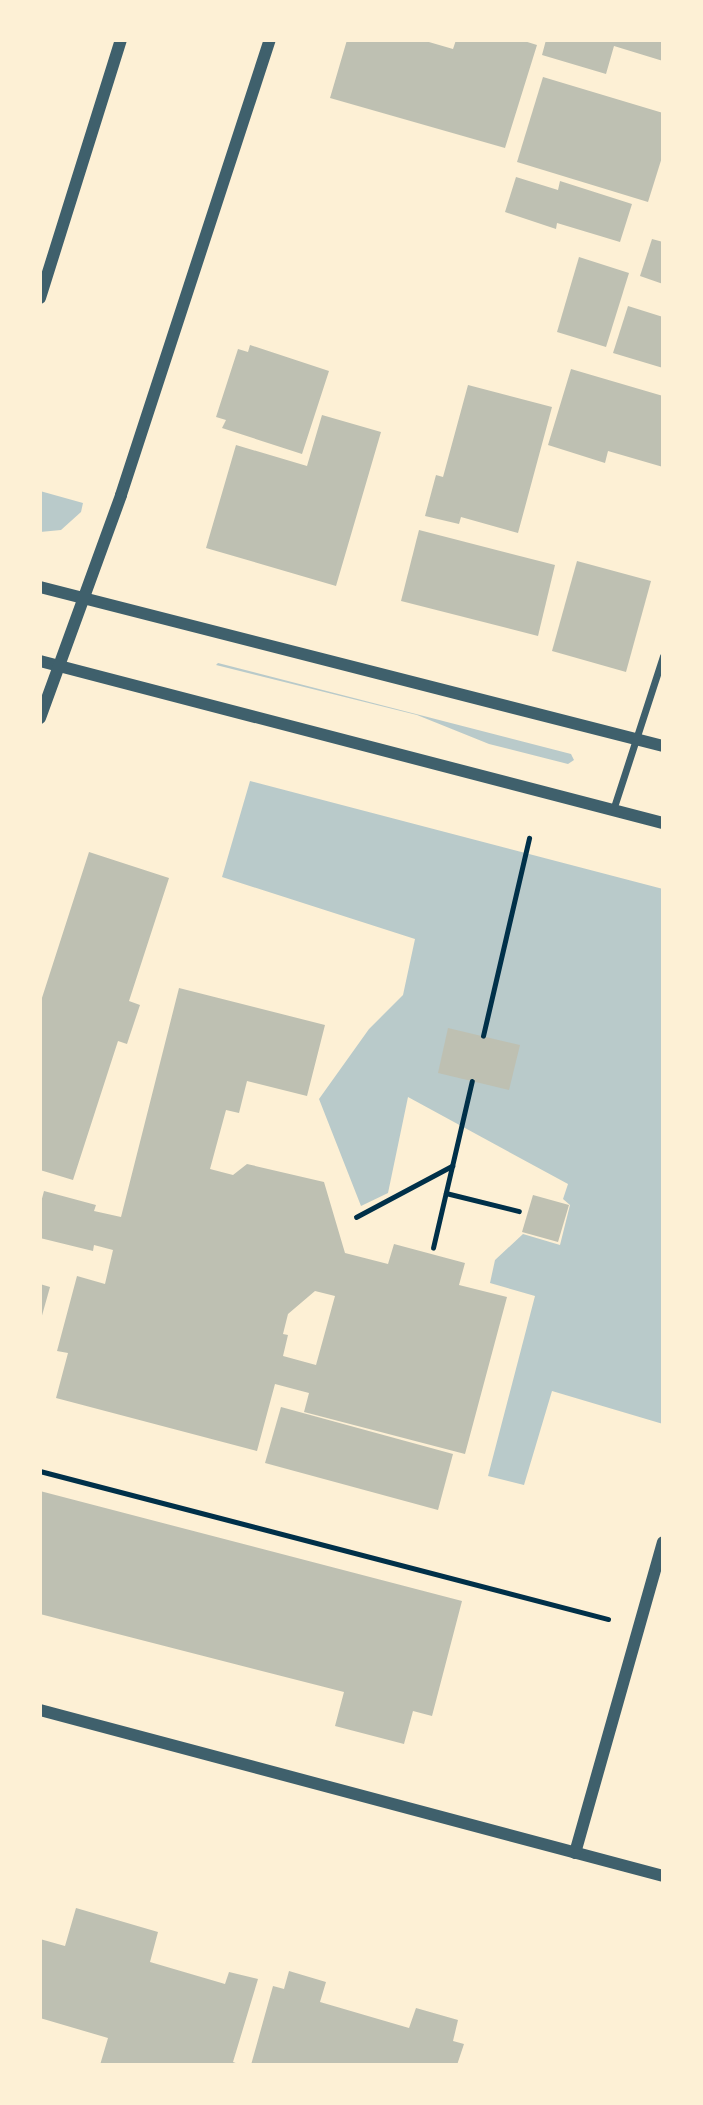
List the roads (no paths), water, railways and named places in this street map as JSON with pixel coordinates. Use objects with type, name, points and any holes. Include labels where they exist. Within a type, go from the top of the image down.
[{"type":"street","points":[[40,298],[121,40]]},
{"type":"street","points":[[40,718],[121,495],[270,40]]},
{"type":"street","points":[[40,587],[663,746]]},
{"type":"street","points":[[613,810],[663,656]]},
{"type":"street","points":[[40,661],[663,822]]},
{"type":"street","points":[[575,1853],[663,1542]]},
{"type":"street","points":[[40,1710],[663,1876]]}]
